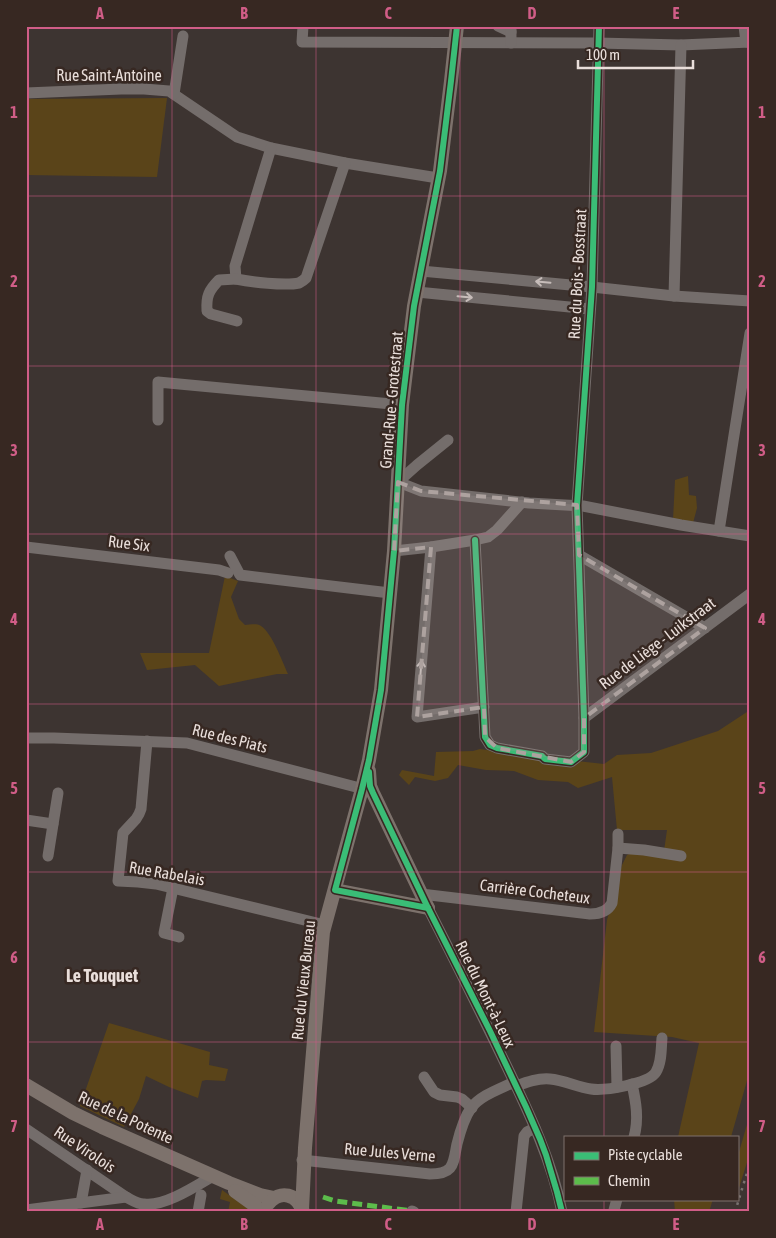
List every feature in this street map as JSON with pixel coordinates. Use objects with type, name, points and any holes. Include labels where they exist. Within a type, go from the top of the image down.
[{"type":"main road","name":"Grand-Rue - Grotestraat","points":[[369,760],[382,681],[394,551],[400,424],[411,328],[438,178],[457,26]]},
{"type":"main road","name":"Rue du Vieux Bureau","points":[[303,1211],[304,1156],[323,936],[335,890],[367,791],[369,760]]},
{"type":"main road","name":"Rue du Mont-à-Leux","points":[[367,791],[428,908]]},
{"type":"main road","points":[[335,890],[428,908]]},
{"type":"main road","name":"Rue de la Potente","points":[[26,1085],[80,1117],[260,1195],[279,1197]]},
{"type":"main road","name":"Rue du Vieux Bureau","points":[[266,1212],[268,1205],[289,1193],[304,1156]]},
{"type":"main road","name":"Rue de la Potente","points":[[214,1176],[244,1197],[261,1212]]},
{"type":"main road","points":[[279,1197],[291,1196],[296,1199],[303,1211]]},
{"type":"street","points":[[303,26],[302,42],[455,44],[511,34],[598,43],[681,45],[748,42],[744,26]]},
{"type":"street","points":[[498,26],[511,34]]},
{"type":"street","name":"Rue du Bois - Bosstraat","points":[[484,706],[485,737],[490,745],[542,756],[545,759],[571,762],[584,752],[577,505],[592,287],[599,26]]},
{"type":"street","points":[[174,94],[183,36]]},
{"type":"street","points":[[674,296],[681,45]]},
{"type":"street","name":"Rue Saint-Antoine","points":[[26,93],[164,90],[174,94],[237,137],[271,148],[346,163],[438,178]]},
{"type":"street","points":[[236,280],[235,266],[271,148]]},
{"type":"street","points":[[237,321],[211,314],[207,311],[208,294],[214,285],[219,280],[292,284],[302,282],[306,278],[346,163]]},
{"type":"street","points":[[421,271],[674,296],[750,301]]},
{"type":"street","points":[[417,292],[590,308]]},
{"type":"street","points":[[718,531],[750,333]]},
{"type":"street","points":[[158,420],[158,382],[402,404]]},
{"type":"street","name":"Grand-Rue - Grotestraat","points":[[398,482],[417,464],[448,440]]},
{"type":"street","points":[[398,482],[421,491],[522,502],[577,505],[750,536]]},
{"type":"street","points":[[394,551],[488,537],[497,530],[522,502]]},
{"type":"street","points":[[431,547],[417,717],[484,706],[475,540]]},
{"type":"street","name":"Rue Six","points":[[26,547],[219,570],[228,573]]},
{"type":"street","points":[[579,555],[705,628]]},
{"type":"street","points":[[230,556],[240,575],[390,593]]},
{"type":"street","name":"Rue de Liège - Luikstraat","points":[[584,718],[750,594]]},
{"type":"street","name":"Rue des Piats","points":[[26,738],[186,742],[367,791]]},
{"type":"street","name":"Rue Rabelais","points":[[147,741],[141,809],[136,819],[123,833],[118,881],[156,884],[325,925]]},
{"type":"street","points":[[48,856],[58,793]]},
{"type":"street","points":[[26,820],[53,824]]},
{"type":"street","name":"Carrière Cocheteux","points":[[421,894],[590,914],[599,913],[608,909],[612,903],[618,834]]},
{"type":"street","points":[[618,848],[681,856]]},
{"type":"street","points":[[173,888],[164,933],[179,936]]},
{"type":"street","name":"Rue du Mont-à-Leux","points":[[428,908],[540,1139],[554,1180],[562,1212]]},
{"type":"street","name":"Rue Jules Verne","points":[[304,1156],[438,1174],[444,1172],[452,1165],[465,1120],[472,1108],[480,1100],[515,1084],[549,1078],[594,1090],[645,1080],[655,1074],[659,1064],[662,1038]]},
{"type":"street","points":[[616,1046],[617,1087]]},
{"type":"street","points":[[424,1078],[434,1092],[462,1099],[472,1108]]},
{"type":"street","points":[[632,1084],[637,1122],[634,1136]]},
{"type":"street","points":[[516,1212],[524,1136],[535,1128]]},
{"type":"street","name":"Rue Virolois","points":[[26,1129],[126,1197]]},
{"type":"street","points":[[77,1206],[87,1170]]},
{"type":"street","points":[[26,1210],[77,1206],[126,1197],[152,1208],[214,1176]]},
{"type":"street","points":[[198,1212],[201,1195]]},
{"type":"highlighted area","points":[[398,482],[421,491],[577,505],[579,555],[705,628],[584,718],[584,752],[571,762],[497,748],[485,737],[484,707],[417,717],[431,547],[394,551]]},
{"type":"shaded area","points":[[167,98],[157,177],[26,175],[26,99]]},
{"type":"shaded area","points":[[688,476],[689,495],[696,496],[697,508],[693,523],[673,520],[675,480]]},
{"type":"shaded area","points":[[225,576],[238,581],[231,597],[239,619],[245,625],[261,626],[265,630],[288,674],[277,674],[219,686],[195,665],[147,670],[140,653],[209,653]]},
{"type":"shaded area","points":[[750,710],[750,1070],[731,1136],[678,1136],[699,1043],[672,1037],[594,1032],[607,920],[622,865],[627,855],[633,852],[664,851],[667,830],[617,830],[612,777],[578,788],[568,782],[538,780],[514,771],[486,770],[458,765],[448,778],[435,781],[415,777],[409,785],[399,775],[402,770],[434,776],[436,752],[473,751],[480,749],[604,764],[617,755],[651,753],[718,731]]},
{"type":"shaded area","points":[[109,1023],[210,1052],[209,1065],[228,1069],[225,1081],[202,1081],[198,1098],[146,1076],[139,1099],[124,1127],[80,1106]]},
{"type":"shaded area","points":[[750,1114],[750,1153],[738,1191],[738,1156]]},
{"type":"shaded area","points":[[222,1190],[253,1212],[228,1212],[230,1202],[220,1199]]},
{"type":"shaded area","points":[[674,1200],[713,1200],[709,1212],[675,1212]]},
{"type":"railway","points":[[735,1212],[750,1163]]},
{"type":"marked path","points":[[323,1197],[335,1201],[412,1211]]},
{"type":"cycle path","points":[[428,908],[335,890],[369,760],[381,690],[394,551],[402,405],[414,306],[440,171],[457,26]]},
{"type":"cycle path","points":[[475,540],[485,737],[490,745],[497,748],[542,756],[545,759],[571,762],[584,752],[577,505],[592,287],[599,26]]},
{"type":"cycle path","points":[[369,772],[370,786],[373,793],[526,1107],[546,1155],[562,1212]]},
{"type":"district","name":"Le Touquet","points":[[102,975]]}]
